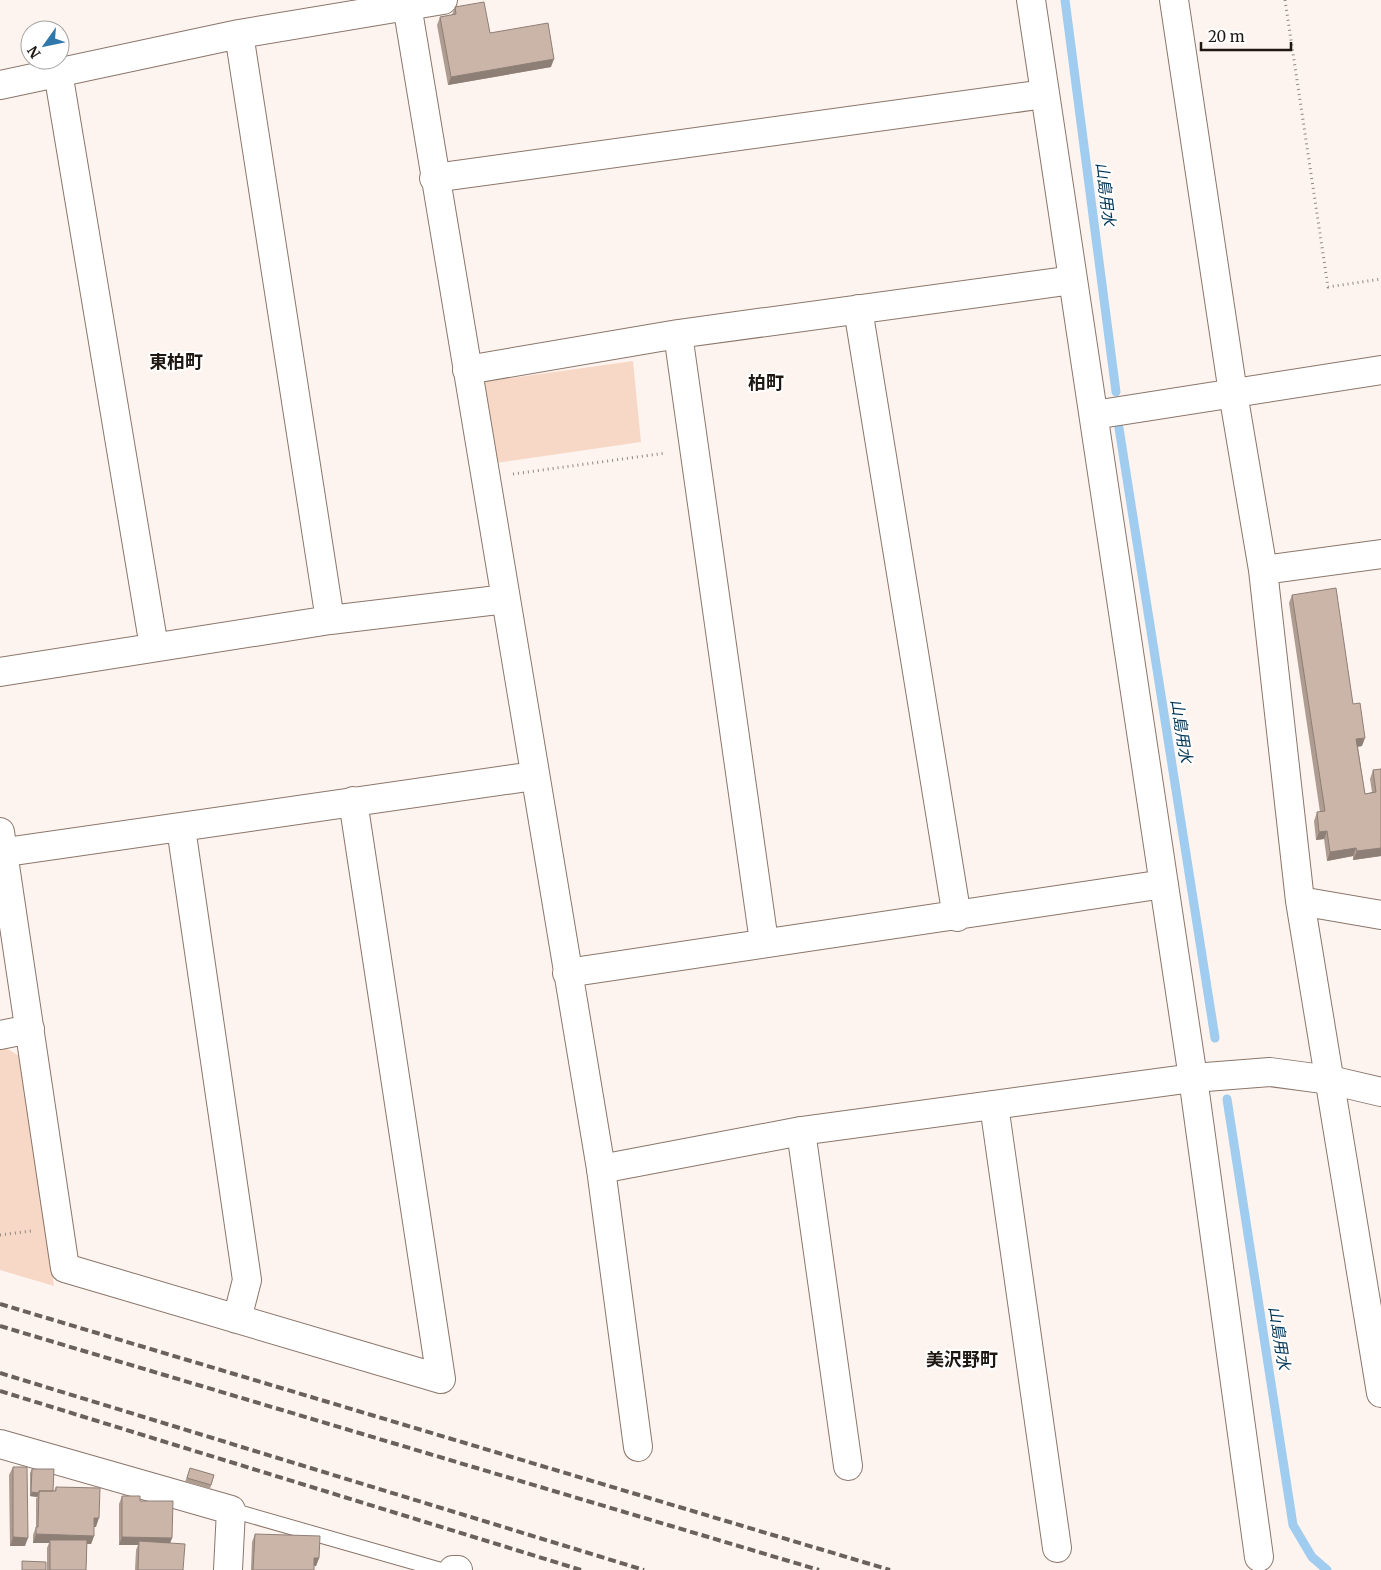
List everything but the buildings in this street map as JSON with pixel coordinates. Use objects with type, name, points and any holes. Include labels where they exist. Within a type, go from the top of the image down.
[{"type":"street","points":[[0,85],[239,34],[442,0]]},
{"type":"street","points":[[1031,0],[1193,1078],[1259,1557]]},
{"type":"street","points":[[1174,0],[1233,393],[1263,570],[1300,901],[1381,1393]]},
{"type":"street","points":[[407,6],[434,178],[601,1169],[638,1447]]},
{"type":"street","points":[[239,34],[330,620]]},
{"type":"street","points":[[58,72],[154,647]]},
{"type":"street","points":[[434,178],[1045,94]]},
{"type":"street","points":[[467,370],[678,334],[1074,280]]},
{"type":"street","points":[[858,308],[956,917]]},
{"type":"street","points":[[678,334],[764,942]]},
{"type":"street","points":[[1094,415],[1381,370]]},
{"type":"street","points":[[1263,570],[1381,554]]},
{"type":"street","points":[[0,672],[330,620],[506,599]]},
{"type":"street","points":[[353,801],[441,1379],[64,1268],[30,1029],[1,846],[181,828],[353,801],[534,776]]},
{"type":"street","points":[[181,828],[248,1280],[237,1319]]},
{"type":"street","points":[[567,973],[764,942],[956,917],[1164,884]]},
{"type":"street","points":[[1300,901],[1381,915]]},
{"type":"street","points":[[0,1035],[30,1029]]},
{"type":"street","points":[[601,1169],[802,1130],[1193,1078],[1270,1072],[1330,1080],[1381,1092]]},
{"type":"street","points":[[994,1105],[1057,1548]]},
{"type":"street","points":[[802,1130],[848,1466]]},
{"type":"street","points":[[0,1444],[231,1510],[228,1570]]},
{"type":"street","points":[[453,1570],[458,1570]]},
{"type":"lane","points":[[231,1510],[441,1570]]},
{"type":"path","points":[[1285,0],[1328,287],[1381,279]]},
{"type":"path","points":[[485,478],[693,450]]},
{"type":"shaded area","points":[[633,361],[641,442],[496,463],[484,382]]},
{"type":"shaded area","points":[[6,1048],[21,1057],[54,1286],[0,1270],[0,1049]]},
{"type":"waterway","name":"山島用水","points":[[1065,0],[1116,392]]},
{"type":"waterway","name":"山島用水","points":[[1119,428],[1215,1038]]},
{"type":"waterway","name":"山島用水","points":[[1227,1099],[1293,1525],[1312,1557],[1327,1570]]},
{"type":"railway","points":[[0,1304],[890,1570]]},
{"type":"railway","points":[[0,1326],[819,1570]]},
{"type":"railway","points":[[0,1373],[644,1570]]},
{"type":"railway","points":[[0,1391],[581,1570]]},
{"type":"district","name":"東柏町","points":[[176,361]]},
{"type":"district","name":"柏町","points":[[766,382]]},
{"type":"district","name":"美沢野町","points":[[962,1359]]}]
